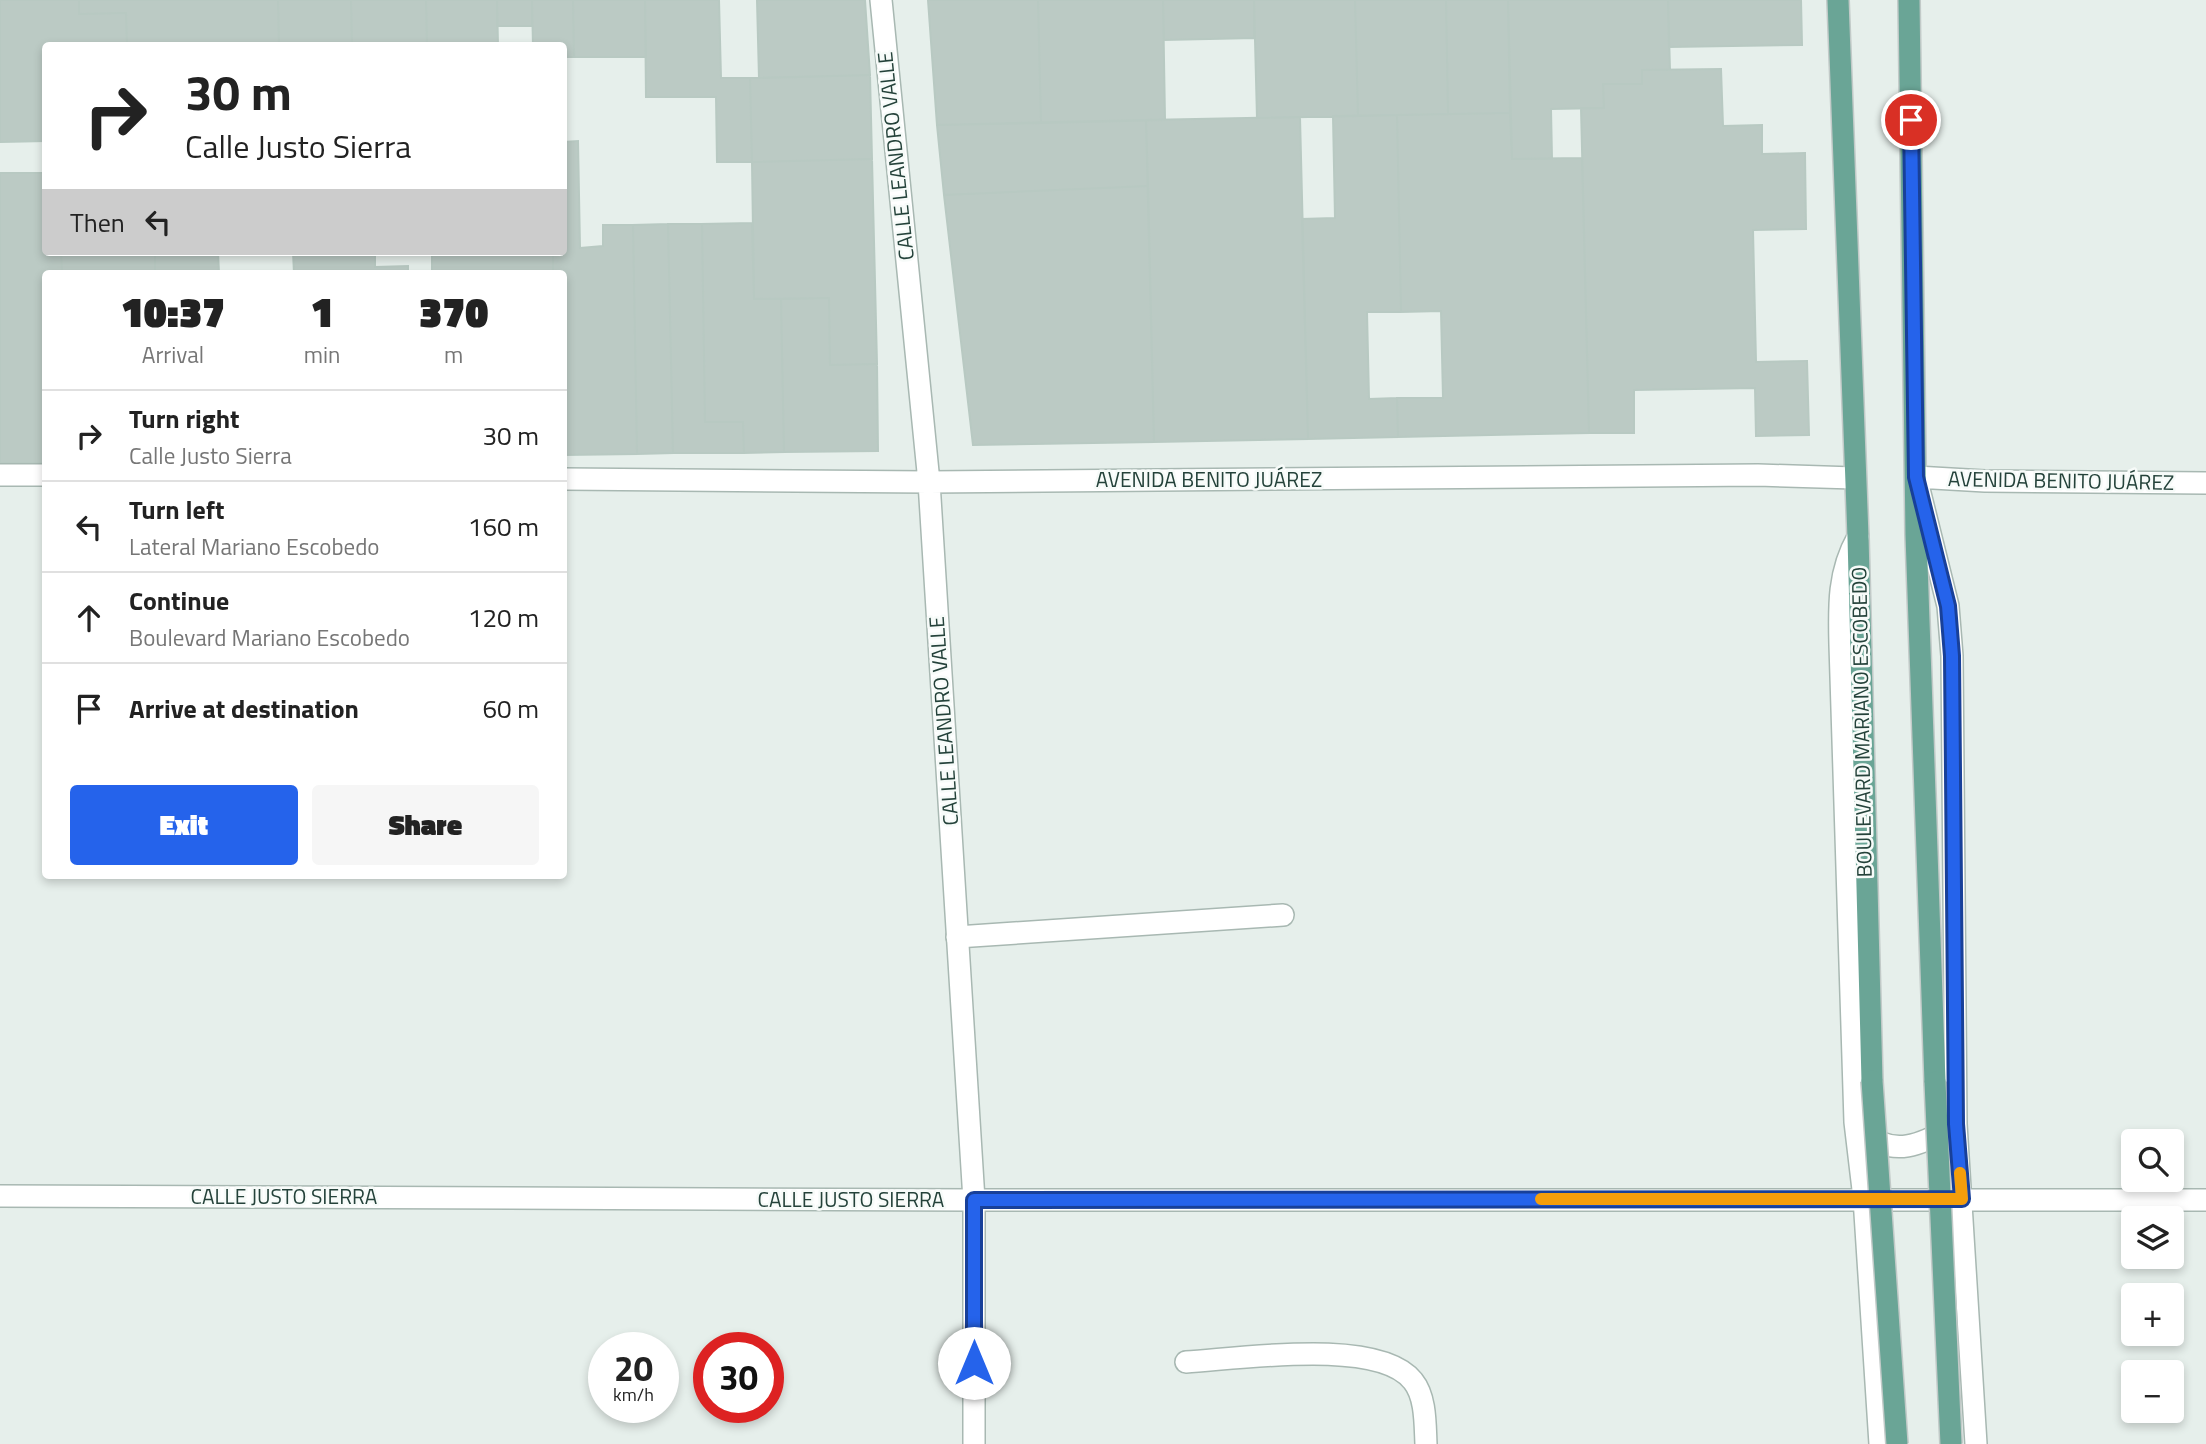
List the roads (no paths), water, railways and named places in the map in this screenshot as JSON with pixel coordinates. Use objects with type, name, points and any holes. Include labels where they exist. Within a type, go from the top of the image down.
[{"type":"main road","name":"BOULEVARD MARIANO ESCOBEDO","points":[[1838,0],[1858,537],[1872,1082],[1897,1444]]},
{"type":"main road","points":[[1909,0],[1916,477],[1951,1444]]},
{"type":"street","name":"CALLE LEANDRO VALLE","points":[[881,0],[929,482],[974,1200],[974,1444]]},
{"type":"street","points":[[0,475],[42,475]]},
{"type":"street","name":"AVENIDA BENITO JUÁREZ","points":[[567,479],[929,482],[1744,475],[1854,478]]},
{"type":"street","name":"AVENIDA BENITO JUÁREZ","points":[[1916,477],[1985,481],[2206,483]]},
{"type":"street","points":[[1916,477],[1948,606],[1952,656],[1956,1124],[1976,1444]]},
{"type":"street","points":[[1858,537],[1848,555],[1839,594],[1855,1122],[1864,1198],[1880,1444]]},
{"type":"street","points":[[957,937],[1283,915]]},
{"type":"street","points":[[1855,1122],[1871,1138],[1887,1146],[1903,1147],[1931,1139],[1956,1124]]},
{"type":"street","name":"CALLE JUSTO SIERRA","points":[[0,1196],[974,1200],[2206,1200]]},
{"type":"street","points":[[1186,1363],[1326,1353],[1376,1359],[1400,1369],[1414,1382],[1423,1403],[1426,1444]]}]
